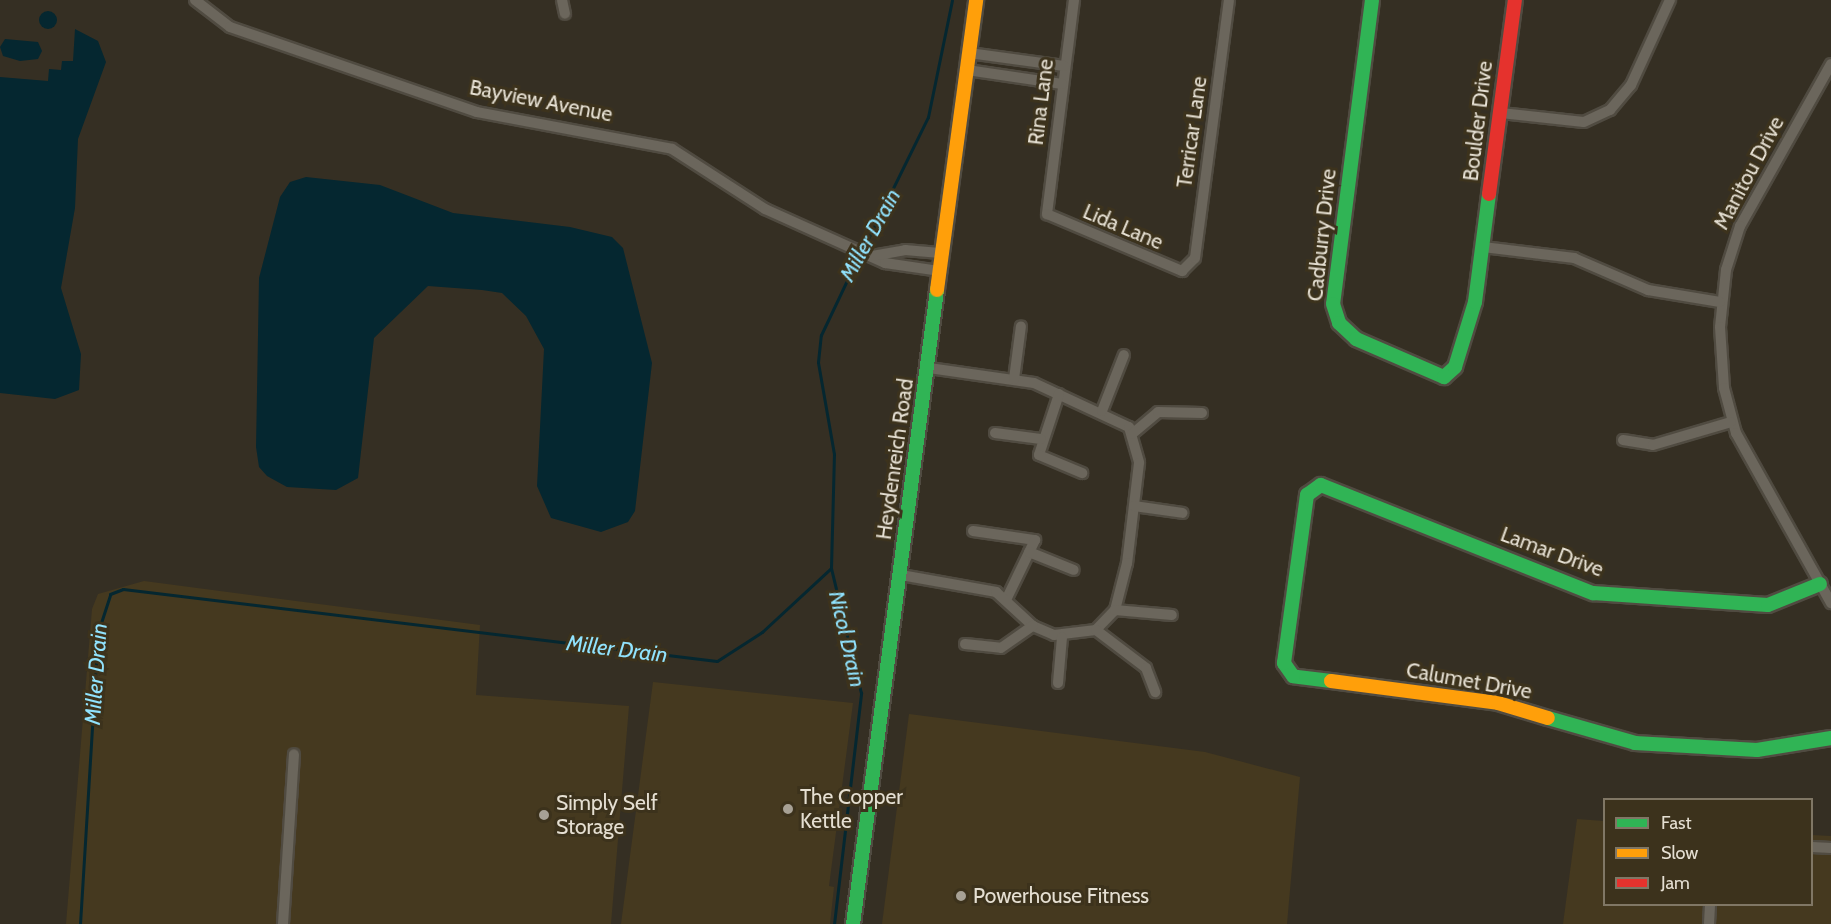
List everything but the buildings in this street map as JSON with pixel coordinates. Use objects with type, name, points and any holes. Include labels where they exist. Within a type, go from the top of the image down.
[{"type":"street","name":"Bayview Avenue","points":[[195,0],[230,27],[477,112],[672,149],[765,209],[892,265],[940,271]]},
{"type":"street","points":[[562,0],[565,14]]},
{"type":"street","name":"Heydenreich Road","points":[[853,924],[929,368],[976,0]]},
{"type":"street","name":"Rina Lane","points":[[1046,208],[1074,0]]},
{"type":"street","name":"Terricar Lane","points":[[1191,268],[1230,0]]},
{"type":"street","name":"Cadburry Drive","points":[[1372,0],[1335,278],[1339,323],[1368,345],[1437,377],[1450,375],[1474,302],[1483,247]]},
{"type":"street","name":"Boulder Drive","points":[[1483,247],[1515,0]]},
{"type":"street","points":[[1501,113],[1584,122],[1610,110],[1631,85],[1670,0]]},
{"type":"street","points":[[969,52],[1064,66]]},
{"type":"street","name":"Manitou Drive","points":[[1831,64],[1740,226],[1720,302],[1721,363],[1731,422],[1831,603]]},
{"type":"street","points":[[967,70],[1062,84]]},
{"type":"street","name":"Lida Lane","points":[[1046,208],[1055,220],[1177,270],[1191,268]]},
{"type":"street","points":[[1483,247],[1574,258],[1648,290],[1720,302]]},
{"type":"street","points":[[873,256],[905,250],[943,253]]},
{"type":"street","points":[[1014,379],[1021,326]]},
{"type":"street","points":[[1102,411],[1124,355]]},
{"type":"street","points":[[901,575],[984,589],[1007,598],[1032,626],[1062,637],[1096,630],[1115,610],[1134,506],[1139,463],[1132,434],[1102,411],[1014,379],[929,368]]},
{"type":"street","points":[[1059,394],[1041,439],[1040,455],[1082,473]]},
{"type":"street","points":[[1132,434],[1158,412],[1202,413]]},
{"type":"street","points":[[1623,440],[1653,445],[1731,422]]},
{"type":"street","points":[[995,433],[1041,439]]},
{"type":"street","name":"Lamar Drive","points":[[1315,486],[1333,486],[1593,593],[1768,605],[1820,584]]},
{"type":"street","name":"Calumet Drive","points":[[1315,486],[1306,501],[1284,657],[1293,676],[1498,703],[1635,743],[1757,750],[1831,738]]},
{"type":"street","points":[[1134,506],[1183,513]]},
{"type":"street","points":[[973,531],[1035,540],[1007,598]]},
{"type":"street","points":[[1029,552],[1074,570]]},
{"type":"street","points":[[1115,610],[1172,615]]},
{"type":"street","points":[[965,644],[1001,648],[1032,626]]},
{"type":"street","points":[[1096,630],[1146,668],[1155,692]]},
{"type":"street","points":[[1058,683],[1062,637]]},
{"type":"street","points":[[283,924],[294,754]]},
{"type":"street","points":[[1813,847],[1831,848]]},
{"type":"street","points":[[1709,924],[1710,906]]},
{"type":"shaded area","points":[[144,581],[480,625],[476,695],[629,706],[611,924],[66,924],[92,609],[98,594]]},
{"type":"shaded area","points":[[653,682],[853,703],[829,886],[834,887],[830,924],[621,924]]},
{"type":"shaded area","points":[[909,714],[1205,752],[1300,777],[1287,924],[882,924]]},
{"type":"shaded area","points":[[1577,819],[1603,821],[1603,906],[1813,906],[1813,835],[1831,836],[1831,924],[1563,924]]},
{"type":"water","points":[[48,11],[54,14],[57,20],[54,26],[48,29],[42,26],[39,20],[42,14]]},
{"type":"water","points":[[75,29],[98,41],[106,62],[78,139],[75,208],[61,288],[81,354],[79,390],[55,399],[0,393],[0,77],[48,81],[49,69],[61,70],[62,61],[73,61]]},
{"type":"water","points":[[5,39],[38,42],[42,51],[38,59],[20,61],[3,56],[0,47]]},
{"type":"water","points":[[306,177],[380,185],[453,213],[570,227],[612,237],[623,248],[652,363],[635,511],[628,522],[601,532],[551,518],[537,486],[544,349],[526,316],[502,293],[482,290],[428,286],[374,338],[358,478],[336,490],[287,487],[267,476],[259,467],[256,447],[259,278],[280,197],[290,182]]},
{"type":"waterway","name":"Miller Drain","points":[[863,249],[928,117],[952,0]]},
{"type":"waterway","name":"Nicol Drain","points":[[834,924],[861,693],[831,568],[834,454],[818,362],[821,335],[859,255]]},
{"type":"waterway","name":"Miller Drain","points":[[80,924],[98,632],[110,594],[123,589],[717,661],[762,632],[831,568]]},
{"type":"traffic: fast","points":[[1372,0],[1333,304],[1339,323],[1356,339],[1444,377],[1455,367],[1475,302],[1489,194]]},
{"type":"traffic: fast","points":[[853,924],[937,290]]},
{"type":"traffic: fast","points":[[1331,681],[1293,676],[1284,663],[1307,495],[1321,485],[1593,593],[1768,605],[1820,584]]},
{"type":"traffic: fast","points":[[1548,718],[1635,743],[1757,750],[1831,738]]},
{"type":"traffic: slow","points":[[937,290],[976,0]]},
{"type":"traffic: slow","points":[[1331,681],[1498,703],[1548,718]]},
{"type":"traffic: jam","points":[[1489,194],[1515,0]]},
{"type":"place","name":"The Copper Kettle","points":[[788,809]]},
{"type":"place","name":"Simply Self Storage","points":[[544,815]]},
{"type":"place","name":"Powerhouse Fitness","points":[[961,896]]}]
